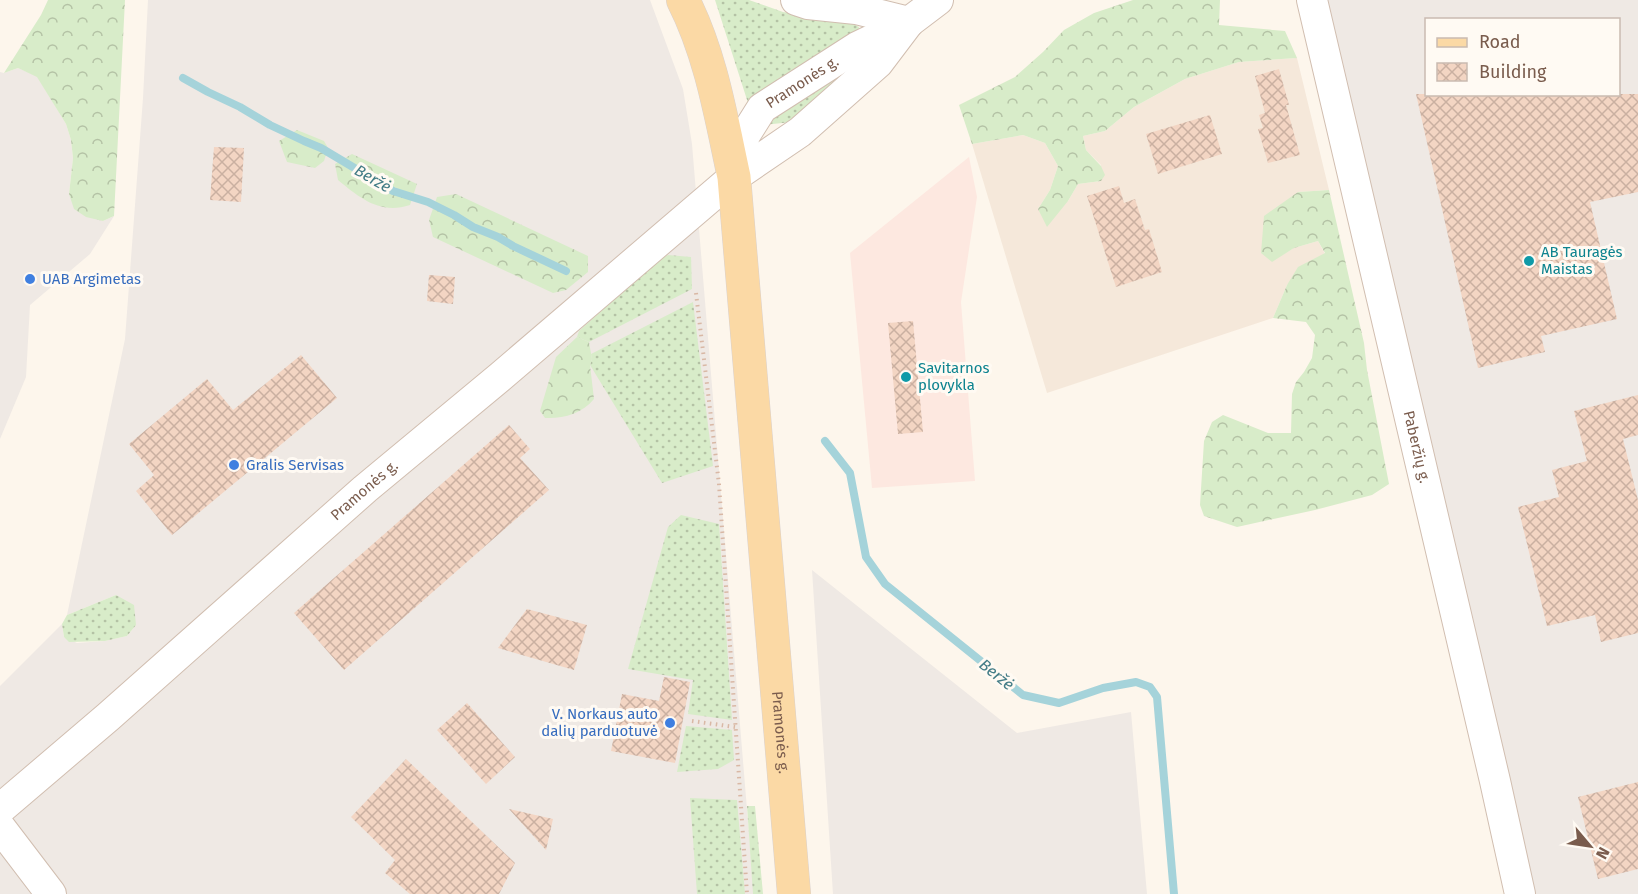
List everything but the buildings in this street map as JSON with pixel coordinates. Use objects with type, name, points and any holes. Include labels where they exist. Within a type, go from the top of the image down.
[{"type":"main road","name":"Pramonės g.","points":[[683,0],[707,60],[734,177],[794,894]]},
{"type":"street","points":[[796,0],[808,4],[856,9],[909,22]]},
{"type":"street","name":"Pramonės g.","points":[[734,177],[745,135],[762,108],[857,47],[909,22],[938,0]]},
{"type":"street","name":"Paberžių g.","points":[[1312,0],[1496,781],[1520,894]]},
{"type":"street","name":"Pramonės g.","points":[[0,809],[108,717],[365,489],[734,177],[800,132],[878,63],[909,22]]},
{"type":"street","points":[[0,827],[51,894]]},
{"type":"path","points":[[696,293],[718,484],[747,894]]},
{"type":"path","points":[[692,721],[735,727]]},
{"type":"shaded area","points":[[148,0],[650,0],[683,89],[692,144],[754,894],[0,894],[0,686],[62,624],[64,637],[77,643],[105,641],[127,636],[136,625],[116,595],[67,615],[125,339]]},
{"type":"shaded area","points":[[1301,0],[1638,0],[1638,894],[1505,894]]},
{"type":"shaded area","points":[[1297,58],[1329,190],[1298,192],[1272,261],[1294,248],[1318,241],[1325,254],[1287,285],[1273,318],[1047,393],[972,144],[1023,135],[1045,143],[1058,166],[1050,190],[1038,209],[1068,201],[1078,184],[1101,181],[1101,165],[1086,150],[1083,136],[1105,131],[1134,107],[1185,79],[1239,62]]},
{"type":"shaded area","name":"UAB Argimetas","points":[[18,68],[37,76],[66,124],[73,158],[69,194],[103,221],[114,216],[90,254],[30,305],[26,377],[0,439],[0,72],[4,73]]},
{"type":"shaded area","points":[[969,157],[977,197],[961,302],[975,481],[872,488],[850,253]]},
{"type":"shaded area","points":[[812,570],[1017,733],[1131,712],[1147,894],[833,894]]},
{"type":"green space","points":[[48,0],[125,0],[114,216],[103,221],[86,217],[74,209],[69,194],[73,158],[71,140],[66,124],[37,77],[18,68],[4,73]]},
{"type":"green space","points":[[715,0],[749,0],[783,12],[852,23],[859,27],[858,34],[749,106]]},
{"type":"green space","points":[[1133,0],[1220,0],[1219,25],[1285,31],[1297,58],[1239,62],[1185,79],[1134,107],[1105,131],[1083,136],[1086,150],[1101,166],[1105,175],[1101,181],[1078,184],[1068,201],[1047,227],[1038,209],[1050,190],[1058,166],[1045,143],[1023,135],[972,144],[959,105],[1015,77],[1064,30],[1094,13]]},
{"type":"green space","points":[[871,55],[792,122],[763,125]]},
{"type":"green space","points":[[297,130],[324,141],[328,148],[324,161],[315,168],[287,162],[279,141]]},
{"type":"green space","points":[[352,154],[417,184],[410,205],[389,208],[371,203],[338,180],[335,164]]},
{"type":"green space","points":[[1329,190],[1364,343],[1389,484],[1372,495],[1237,527],[1204,516],[1200,505],[1204,441],[1212,422],[1223,415],[1268,433],[1291,433],[1292,394],[1296,382],[1312,358],[1315,335],[1306,322],[1273,318],[1287,285],[1298,267],[1325,253],[1318,241],[1294,248],[1272,262],[1261,253],[1264,216],[1298,192]]},
{"type":"green space","points":[[456,194],[588,256],[588,272],[566,290],[553,293],[433,237],[429,220],[437,197]]},
{"type":"green space","points":[[668,255],[691,257],[692,289],[589,342],[577,337],[579,331],[655,262]]},
{"type":"green space","points":[[693,302],[713,466],[662,483],[590,365],[591,354]]},
{"type":"green space","points":[[577,337],[589,342],[594,399],[584,408],[571,414],[558,418],[545,418],[540,411],[556,357]]},
{"type":"green space","points":[[681,515],[719,524],[732,720],[688,714],[693,680],[628,669],[668,527]]},
{"type":"green space","points":[[116,595],[134,605],[136,625],[127,636],[105,641],[69,642],[64,637],[62,624],[67,615]]},
{"type":"green space","points":[[686,726],[732,730],[734,760],[718,769],[677,772]]},
{"type":"green space","points":[[690,798],[737,800],[745,894],[697,894]]},
{"type":"green space","points":[[747,806],[755,806],[763,894],[753,894]]},
{"type":"waterway","name":"Beržė","points":[[183,78],[270,125],[321,148],[393,191],[428,202],[473,227],[566,271]]},
{"type":"waterway","name":"Beržė","points":[[825,441],[850,473],[866,557],[885,584],[1023,695],[1059,703],[1103,688],[1136,682],[1150,687],[1157,697],[1174,894]]},
{"type":"place","name":"AB Tauragės Maistas","points":[[1529,261]]},
{"type":"place","name":"UAB Argimetas","points":[[30,279]]},
{"type":"place","name":"Savitarnos plovykla","points":[[906,377]]},
{"type":"place","name":"Gralis Servisas","points":[[234,465]]},
{"type":"place","name":"V. Norkaus auto dalių parduotuvė","points":[[670,723]]}]
